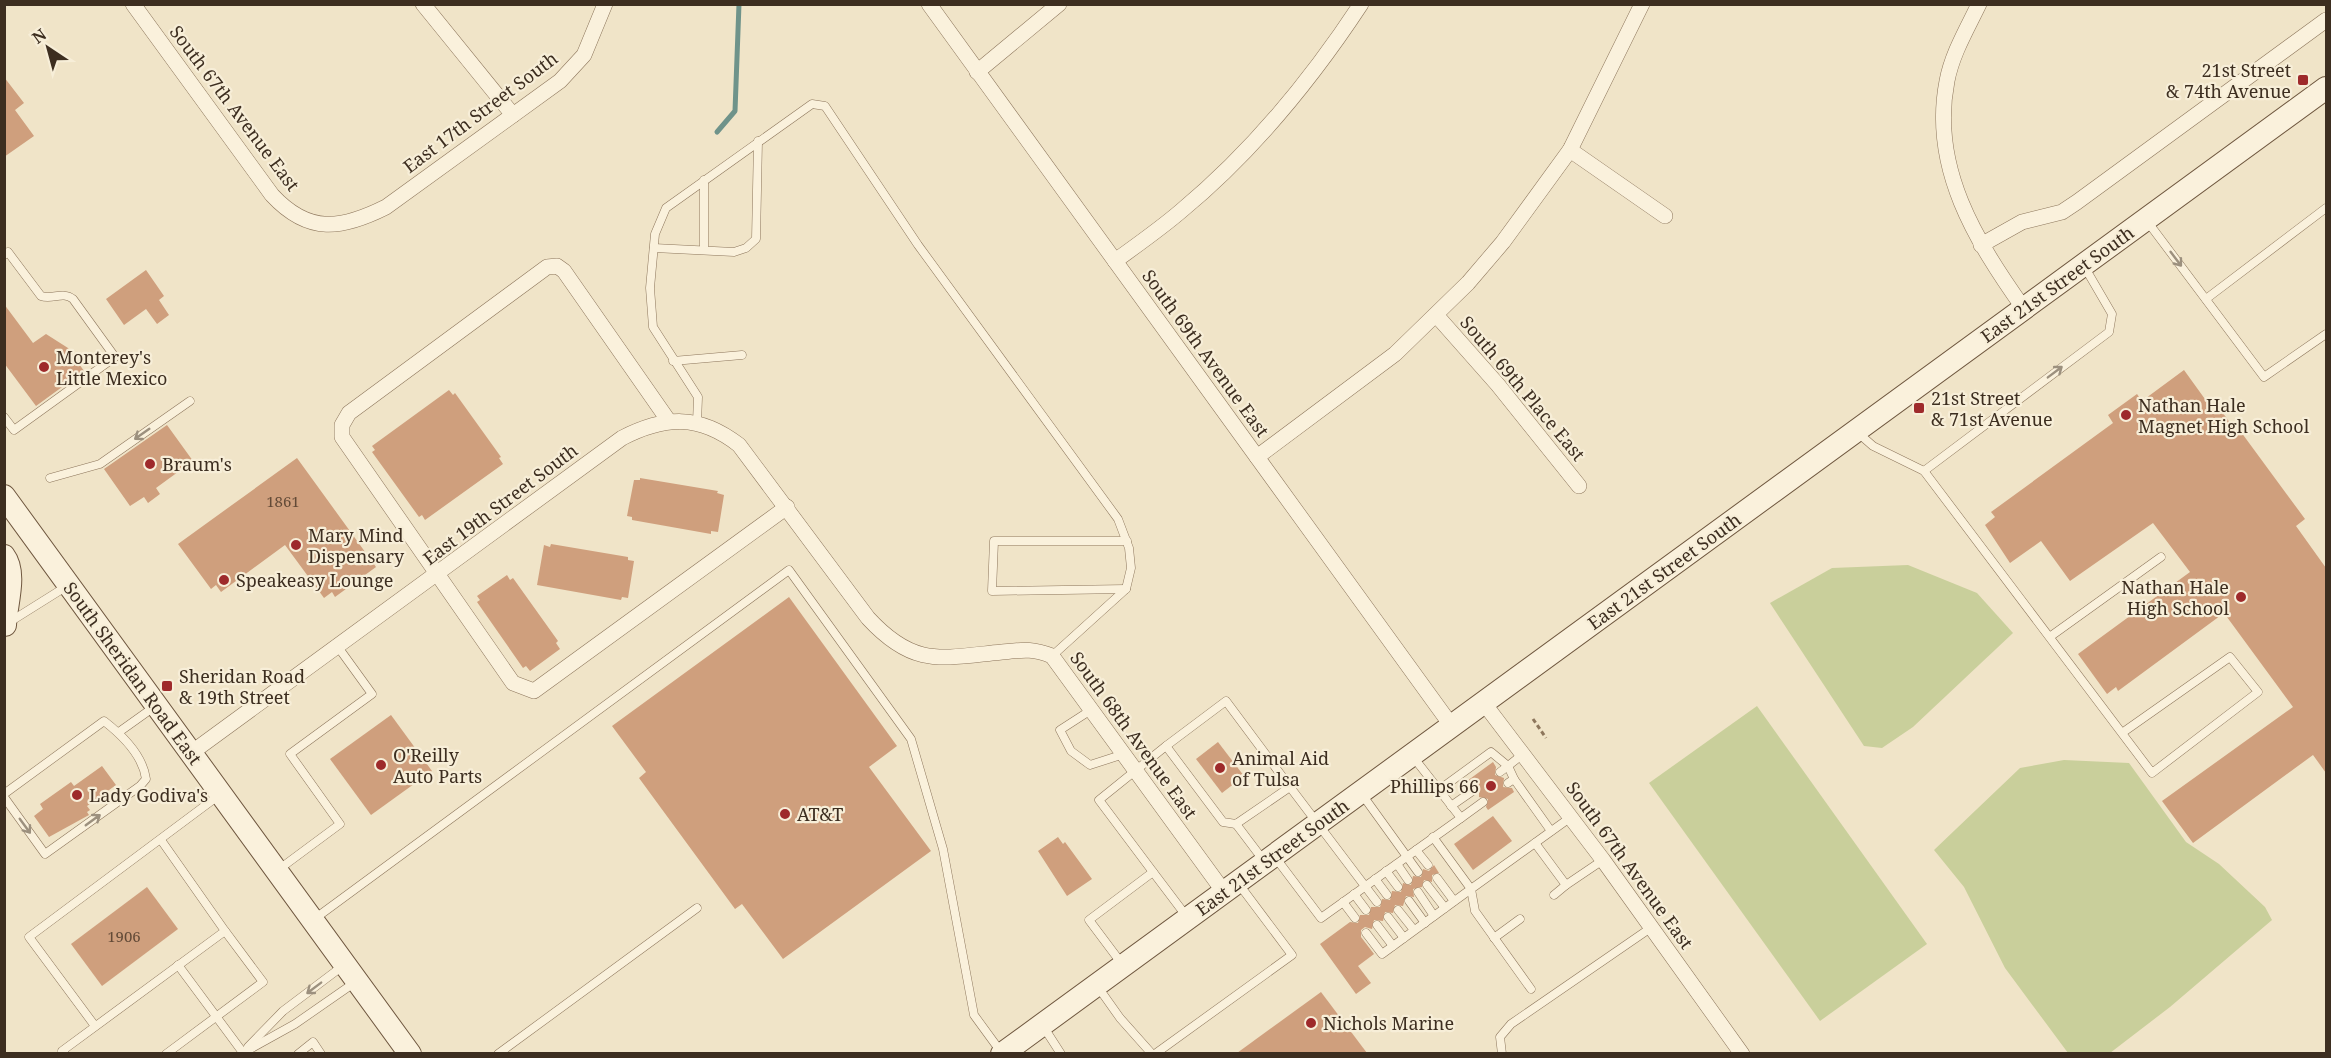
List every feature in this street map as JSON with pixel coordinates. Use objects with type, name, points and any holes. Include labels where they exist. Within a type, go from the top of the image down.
[{"type":"main road","name":"East 21st Street South","points":[[1002,1053],[2326,88]]},
{"type":"main road","name":"South Sheridan Road East","points":[[4,495],[410,1053]]},
{"type":"main road","points":[[4,556],[8,560],[11,578],[5,625]]},
{"type":"street","name":"South 67th Avenue East","points":[[133,4],[282,206],[310,222],[330,226],[350,224]]},
{"type":"street","points":[[423,4],[513,115]]},
{"type":"street","name":"East 17th Street South","points":[[350,224],[386,207],[560,81],[584,55],[605,4]]},
{"type":"street","name":"South 69th Avenue East","points":[[929,4],[1451,725]]},
{"type":"street","points":[[977,72],[1059,4]]},
{"type":"street","points":[[1115,261],[1181,211],[1220,176],[1298,91],[1361,4]]},
{"type":"street","points":[[1257,457],[1358,383],[1437,316],[1503,242],[1570,150],[1642,4]]},
{"type":"street","points":[[1979,4],[1957,48],[1947,79],[1942,128],[1944,147],[1957,194],[1981,245],[2024,309]]},
{"type":"street","points":[[1981,245],[2022,222],[2062,212],[2326,20]]},
{"type":"street","points":[[1570,150],[1665,216]]},
{"type":"street","points":[[668,420],[564,271],[557,266],[547,267],[349,413],[342,425],[342,437],[513,683],[534,691],[787,507]]},
{"type":"street","name":"South 69th Place East","points":[[1437,316],[1498,386],[1578,486]]},
{"type":"street","name":"East 19th Street South","points":[[191,753],[622,438],[644,427],[668,420],[697,423]]},
{"type":"street","name":"South 68th Avenue East","points":[[697,423],[726,435],[739,445],[868,618],[886,638],[910,652],[927,657],[1034,649],[1052,656],[1137,772],[1231,887]]},
{"type":"street","name":"South 67th Avenue East","points":[[1483,702],[1603,860],[1742,1053]]},
{"type":"lane","points":[[697,423],[698,397],[653,327],[650,288],[655,234],[666,208],[812,104],[825,106],[918,245],[1118,519],[1126,541],[1131,568],[1126,589],[1052,656]]},
{"type":"lane","points":[[654,248],[734,252],[746,248],[756,239],[758,141]]},
{"type":"lane","points":[[704,180],[704,250]]},
{"type":"lane","points":[[2206,299],[2326,208]]},
{"type":"lane","points":[[2146,219],[2264,377],[2326,334]]},
{"type":"lane","points":[[4,417],[14,430],[115,357],[73,298],[63,295],[41,297],[6,251]]},
{"type":"lane","points":[[1924,471],[2109,332],[2112,314],[2083,265]]},
{"type":"lane","points":[[673,361],[742,355]]},
{"type":"lane","points":[[50,478],[100,464],[190,401]]},
{"type":"lane","points":[[1856,431],[1873,446],[1924,471],[2051,636],[2122,733],[2152,773],[2258,692],[2230,657],[2122,733]]},
{"type":"lane","points":[[1126,541],[994,541],[992,591],[1126,589]]},
{"type":"lane","points":[[2051,636],[2161,557]]},
{"type":"lane","points":[[313,920],[789,570],[911,739],[943,849],[974,1015],[1002,1053]]},
{"type":"lane","points":[[5,625],[69,585]]},
{"type":"lane","points":[[277,871],[340,824],[290,754],[372,694],[338,647]]},
{"type":"lane","points":[[1188,918],[1099,800],[1226,701],[1377,902]]},
{"type":"lane","points":[[119,732],[156,705]]},
{"type":"lane","points":[[1091,710],[1060,730],[1071,751],[1090,765],[1124,754]]},
{"type":"lane","points":[[104,721],[119,732],[144,766],[146,779],[140,786],[45,854],[4,796],[104,721]]},
{"type":"lane","points":[[1166,746],[1223,822],[1236,824],[1321,918],[1482,802]]},
{"type":"lane","points":[[1439,790],[1491,752],[1508,766],[1511,781],[1551,831]]},
{"type":"lane","points":[[1412,754],[1461,818]]},
{"type":"lane","points":[[1500,772],[1523,754]]},
{"type":"lane","points":[[1236,824],[1290,787]]},
{"type":"lane","points":[[1451,806],[1474,790]]},
{"type":"lane","points":[[1360,792],[1418,872]]},
{"type":"lane","points":[[95,1026],[29,937],[221,794]]},
{"type":"lane","points":[[1366,933],[1382,954],[1571,817]]},
{"type":"lane","points":[[1433,837],[1471,889],[1475,911],[1531,989]]},
{"type":"lane","points":[[161,840],[263,982],[166,1053]]},
{"type":"lane","points":[[1535,843],[1566,885]]},
{"type":"lane","points":[[1416,850],[1428,865]]},
{"type":"lane","points":[[1554,895],[1603,860]]},
{"type":"lane","points":[[1396,864],[1408,879]]},
{"type":"lane","points":[[1386,871],[1398,887]]},
{"type":"lane","points":[[1123,966],[1089,920],[1153,872]]},
{"type":"lane","points":[[1437,878],[1454,901]]},
{"type":"lane","points":[[1375,879],[1387,895]]},
{"type":"lane","points":[[1427,885],[1445,908]]},
{"type":"lane","points":[[1097,985],[1120,1018],[1153,1053],[1292,956],[1231,887]]},
{"type":"lane","points":[[1418,892],[1434,916]]},
{"type":"lane","points":[[1354,894],[1366,910]]},
{"type":"lane","points":[[1409,901],[1425,922]]},
{"type":"lane","points":[[1343,902],[1355,918]]},
{"type":"lane","points":[[498,1053],[697,908]]},
{"type":"lane","points":[[1398,910],[1414,930]]},
{"type":"lane","points":[[1388,917],[1404,938]]},
{"type":"lane","points":[[1494,938],[1520,919]]},
{"type":"lane","points":[[1377,925],[1393,946]]},
{"type":"lane","points":[[1502,1053],[1500,1037],[1511,1024],[1652,927]]},
{"type":"lane","points":[[64,1053],[62,1050],[225,930]]},
{"type":"lane","points":[[178,965],[217,1015],[242,1053]]},
{"type":"lane","points":[[242,1053],[283,1011],[350,973]]},
{"type":"lane","points":[[242,1053],[295,1024],[350,973]]},
{"type":"lane","points":[[1042,1025],[1061,1053]]},
{"type":"lane","points":[[298,1053],[313,1042],[321,1053]]},
{"type":"path","points":[[1533,720],[1546,738]]},
{"type":"green space","points":[[1908,565],[1977,593],[2013,633],[1913,727],[1882,748],[1864,746],[1770,603],[1832,568]]},
{"type":"green space","points":[[1757,706],[1927,944],[1820,1021],[1649,783]]},
{"type":"green space","points":[[2064,760],[2129,763],[2186,842],[2219,864],[2265,907],[2272,920],[2170,1007],[2110,1053],[2068,1053],[2005,968],[1964,887],[1934,850],[2020,768]]},
{"type":"building","points":[[4,77],[24,103],[15,110],[34,136],[4,157]]},
{"type":"building","points":[[146,270],[164,296],[159,300],[169,315],[157,324],[146,309],[124,325],[106,299]]},
{"type":"building","name":"Monterey's Little Mexico","points":[[4,304],[33,343],[46,334],[68,348],[84,371],[36,406],[4,363]]},
{"type":"building","name":"Nathan Hale High School","points":[[2184,370],[2215,413],[2220,409],[2238,434],[2241,432],[2305,519],[2296,526],[2326,568],[2326,773],[2313,755],[2193,843],[2162,801],[2293,707],[2224,613],[2118,691],[2116,687],[2107,694],[2078,654],[2190,572],[2153,523],[2070,581],[2041,541],[2010,563],[1985,525],[1995,517],[1991,512],[2113,423],[2108,415],[2137,394],[2142,401]]},
{"type":"building","points":[[449,390],[453,395],[455,393],[501,457],[499,458],[503,464],[425,520],[422,515],[419,517],[372,452],[375,450],[372,446]]},
{"type":"building","name":"Braum's","points":[[167,425],[193,461],[156,488],[160,494],[148,503],[144,497],[130,506],[104,469]]},
{"type":"building","points":[[297,458],[376,567],[335,597],[332,592],[324,598],[285,545],[221,592],[216,585],[211,589],[178,544]]},
{"type":"building","points":[[640,478],[718,491],[717,493],[724,495],[718,532],[711,531],[711,534],[632,520],[632,517],[627,516],[634,480],[640,480]]},
{"type":"building","points":[[551,544],[628,557],[628,560],[634,561],[628,598],[622,597],[621,600],[537,585],[544,545],[550,547]]},
{"type":"building","points":[[507,575],[510,580],[513,578],[558,641],[556,643],[560,649],[530,671],[526,666],[523,668],[477,602],[480,600],[477,596]]},
{"type":"building","name":"AT&T","points":[[789,597],[897,746],[869,767],[931,851],[783,959],[742,904],[735,909],[639,778],[646,772],[612,726]]},
{"type":"building","name":"O'Reilly Auto Parts","points":[[391,715],[432,771],[371,815],[330,759]]},
{"type":"building","name":"Animal Aid of Tulsa","points":[[1218,742],[1244,776],[1222,793],[1196,759]]},
{"type":"building","name":"Phillips 66","points":[[1493,762],[1496,767],[1495,775],[1504,778],[1503,787],[1512,788],[1514,792],[1488,810],[1486,807],[1488,799],[1479,797],[1479,786],[1470,785],[1467,781]]},
{"type":"building","name":"Lady Godiva's","points":[[102,766],[116,785],[87,806],[90,810],[87,812],[89,815],[49,837],[34,816],[43,809],[40,804],[71,782],[74,786]]},
{"type":"building","points":[[1493,816],[1512,841],[1473,870],[1454,844]]},
{"type":"building","points":[[1058,837],[1063,844],[1065,842],[1092,879],[1067,896],[1038,851]]},
{"type":"building","points":[[1434,865],[1439,873],[1432,875],[1432,882],[1424,880],[1422,887],[1413,889],[1414,897],[1406,896],[1403,906],[1395,905],[1393,913],[1385,912],[1383,921],[1374,920],[1372,929],[1365,927],[1361,930],[1361,937],[1374,954],[1358,966],[1371,983],[1356,994],[1320,944],[1350,922],[1358,923],[1360,915],[1369,915],[1371,907],[1380,907],[1382,899],[1390,900],[1392,891],[1401,892],[1403,883],[1411,885],[1413,876],[1421,877],[1423,869],[1429,871]]},
{"type":"building","points":[[147,887],[178,929],[102,986],[71,944]]},
{"type":"building","name":"Nichols Marine","points":[[1321,992],[1367,1053],[1237,1053]]},
{"type":"waterway","points":[[717,132],[735,111],[739,4]]},
{"type":"place","name":"21st Street & 74th Avenue","points":[[2303,80]]},
{"type":"place","name":"Monterey's Little Mexico","points":[[44,367]]},
{"type":"place","name":"21st Street & 71st Avenue","points":[[1919,408]]},
{"type":"place","name":"Nathan Hale Magnet High School","points":[[2126,415]]},
{"type":"place","name":"Braum's","points":[[150,464]]},
{"type":"place","name":"Mary Mind Dispensary","points":[[296,545]]},
{"type":"place","name":"Speakeasy Lounge","points":[[224,580]]},
{"type":"place","name":"Nathan Hale High School","points":[[2241,597]]},
{"type":"place","name":"Sheridan Road & 19th Street","points":[[167,686]]},
{"type":"place","name":"O'Reilly Auto Parts","points":[[381,765]]},
{"type":"place","name":"Animal Aid of Tulsa","points":[[1220,768]]},
{"type":"place","name":"Phillips 66","points":[[1491,786]]},
{"type":"place","name":"Lady Godiva's","points":[[77,795]]},
{"type":"place","name":"AT&T","points":[[785,814]]},
{"type":"place","name":"Nichols Marine","points":[[1311,1023]]}]
